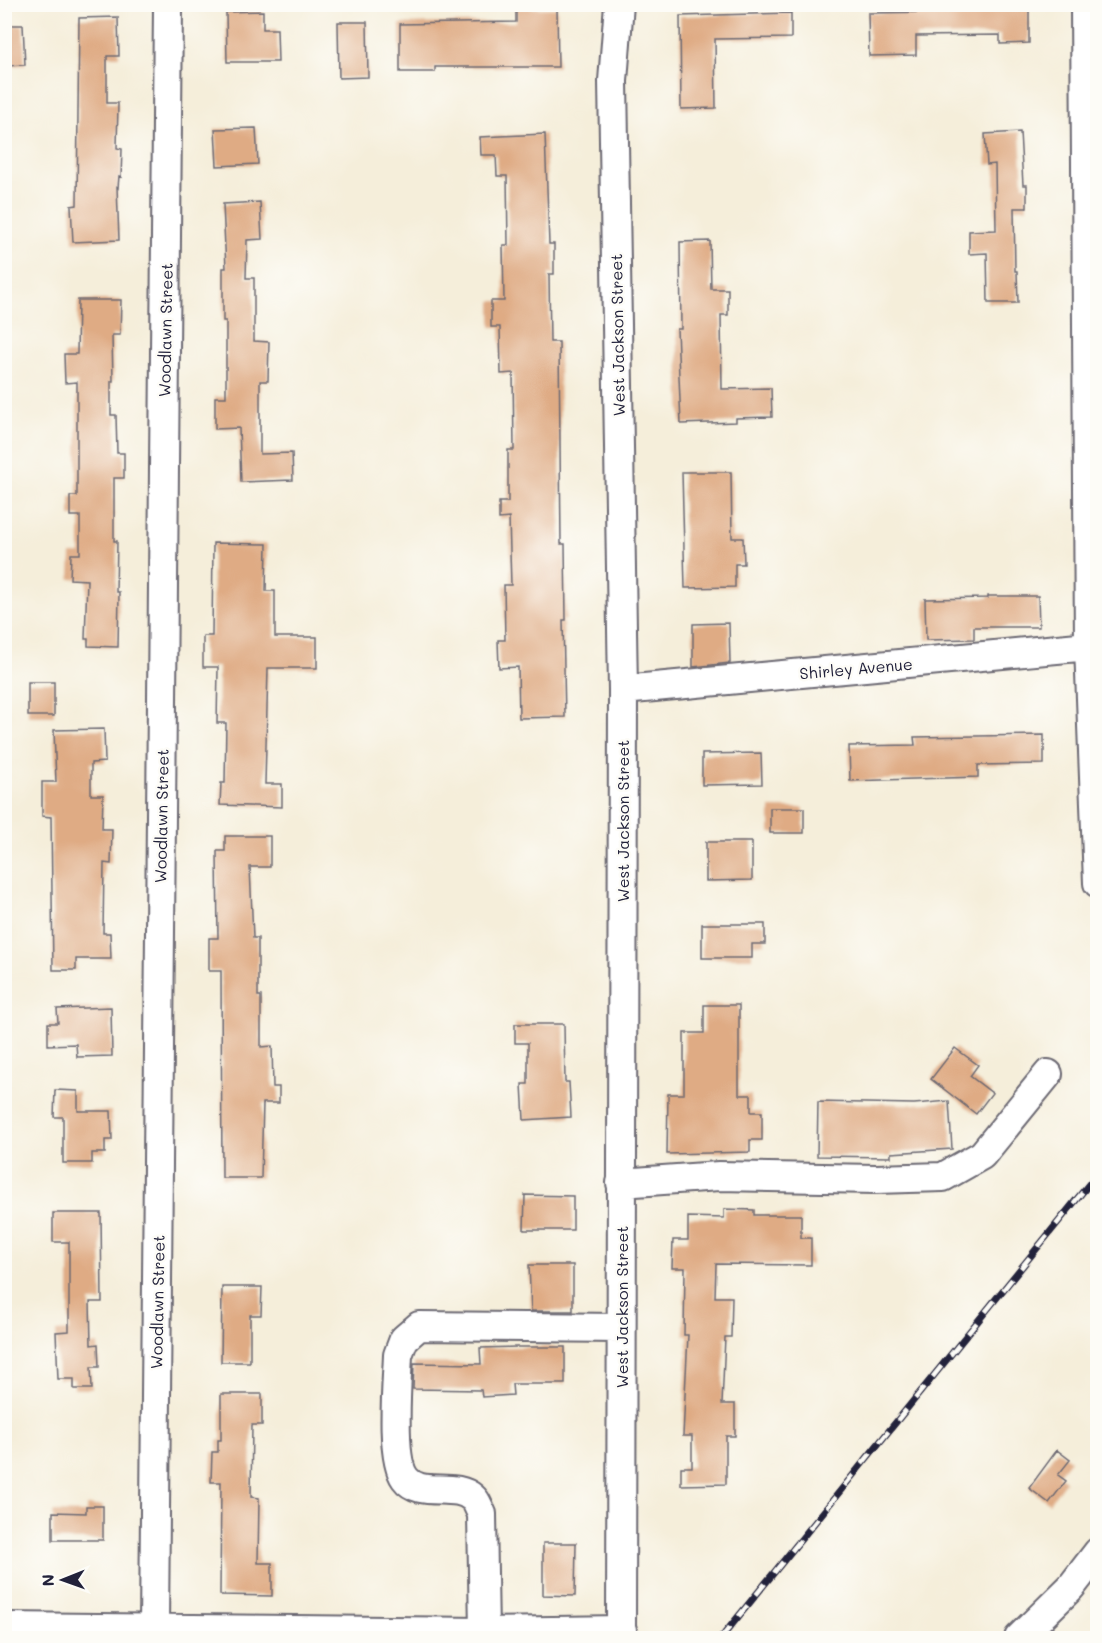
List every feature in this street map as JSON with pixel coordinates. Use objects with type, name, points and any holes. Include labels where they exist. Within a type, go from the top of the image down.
[{"type":"street","name":"Woodlawn Street","points":[[154,1628],[168,4]]},
{"type":"street","name":"West Jackson Street","points":[[619,4],[613,81],[623,690],[621,1634]]},
{"type":"street","points":[[1085,4],[1089,646],[1098,883]]},
{"type":"street","name":"Shirley Avenue","points":[[623,690],[1089,646]]},
{"type":"street","points":[[621,1183],[719,1176],[876,1179],[943,1177],[982,1155],[1048,1074]]},
{"type":"street","points":[[484,1632],[482,1514],[474,1498],[462,1491],[419,1488],[405,1479],[397,1458],[398,1355],[404,1339],[419,1326],[620,1328]]},
{"type":"street","points":[[1018,1638],[1071,1587],[1098,1552]]},
{"type":"street","points":[[4,1627],[154,1628],[306,1634],[484,1632],[621,1634]]},
{"type":"building","points":[[936,6],[1029,6],[1029,43],[1000,44],[1000,35],[916,36],[916,55],[869,56],[868,13],[936,12]]},
{"type":"building","points":[[516,8],[557,8],[558,67],[435,67],[435,72],[400,72],[400,24],[516,22]]},
{"type":"building","points":[[263,11],[263,29],[277,29],[278,62],[227,62],[226,12]]},
{"type":"building","points":[[791,13],[791,38],[715,39],[716,108],[681,109],[680,16]]},
{"type":"building","points":[[118,17],[119,56],[107,56],[107,103],[118,103],[117,148],[122,149],[121,177],[119,176],[117,187],[119,240],[73,242],[71,206],[77,205],[79,18]]},
{"type":"building","points":[[338,22],[367,22],[368,77],[339,78]]},
{"type":"building","points":[[4,25],[23,25],[25,65],[4,66]]},
{"type":"building","points":[[256,128],[258,164],[217,166],[215,129]]},
{"type":"building","points":[[1020,132],[1023,185],[1027,185],[1027,208],[1014,208],[1018,303],[988,303],[987,253],[969,254],[969,231],[996,230],[995,164],[987,165],[985,134]]},
{"type":"building","points":[[545,134],[549,244],[554,244],[554,274],[549,274],[550,342],[559,342],[561,544],[565,544],[566,620],[563,620],[565,717],[519,718],[518,667],[499,668],[498,640],[505,640],[504,585],[511,585],[509,518],[499,519],[499,502],[508,502],[508,450],[514,450],[513,373],[501,374],[500,327],[491,327],[491,301],[504,301],[503,245],[508,245],[507,176],[497,176],[496,155],[481,155],[480,137]]},
{"type":"building","points":[[260,202],[262,239],[247,240],[246,278],[254,278],[254,341],[269,342],[268,381],[260,381],[260,454],[292,453],[293,480],[241,482],[239,428],[215,429],[215,397],[226,397],[223,268],[226,268],[223,204]]},
{"type":"building","points":[[710,241],[711,289],[728,289],[728,315],[721,315],[722,389],[771,388],[772,417],[736,418],[736,422],[681,424],[677,329],[681,329],[680,242]]},
{"type":"building","points":[[78,300],[121,300],[120,335],[112,335],[113,381],[111,381],[111,415],[116,415],[117,453],[124,453],[124,478],[114,478],[114,541],[117,541],[116,592],[119,592],[118,647],[88,646],[88,639],[85,639],[87,580],[70,579],[71,554],[80,554],[80,516],[70,516],[70,496],[77,496],[77,382],[65,383],[64,354],[77,354]]},
{"type":"building","points":[[682,472],[731,472],[732,538],[743,538],[744,564],[735,564],[735,587],[685,588]]},
{"type":"building","points":[[213,543],[267,544],[266,591],[275,591],[275,637],[317,637],[317,668],[268,668],[265,784],[282,784],[282,807],[220,805],[221,783],[225,783],[226,723],[217,723],[218,667],[203,667],[203,636],[212,636]]},
{"type":"building","points":[[988,596],[1038,596],[1039,627],[974,627],[974,639],[926,640],[925,599],[988,598]]},
{"type":"building","points":[[729,623],[730,663],[693,667],[693,624]]},
{"type":"building","points":[[28,682],[54,682],[54,716],[28,716]]},
{"type":"building","points":[[104,729],[105,762],[91,763],[91,795],[103,795],[102,829],[112,829],[111,864],[104,863],[103,933],[110,933],[111,959],[76,959],[76,970],[53,970],[51,817],[42,816],[42,782],[56,782],[54,730]]},
{"type":"building","points":[[1044,735],[1044,764],[978,765],[978,777],[850,781],[849,746],[915,745],[914,737]]},
{"type":"building","points":[[761,753],[762,784],[702,785],[702,754]]},
{"type":"building","points":[[770,808],[804,808],[804,833],[770,833]]},
{"type":"building","points":[[225,836],[270,836],[270,867],[250,867],[253,938],[258,938],[261,1047],[272,1046],[273,1087],[279,1087],[279,1103],[263,1103],[261,1178],[222,1178],[221,971],[209,971],[209,938],[218,938],[217,851],[225,851]]},
{"type":"building","points":[[706,842],[752,842],[752,880],[706,881]]},
{"type":"building","points":[[702,924],[765,924],[765,944],[752,944],[752,958],[702,958]]},
{"type":"building","points":[[704,1005],[739,1005],[739,1095],[751,1095],[751,1112],[762,1112],[762,1140],[750,1140],[750,1152],[667,1154],[668,1094],[684,1094],[684,1033],[704,1033]]},
{"type":"building","points":[[111,1007],[112,1056],[77,1057],[76,1044],[48,1045],[48,1023],[58,1023],[57,1009]]},
{"type":"building","points":[[515,1024],[564,1024],[565,1082],[569,1082],[571,1117],[524,1120],[522,1084],[528,1084],[528,1043],[515,1043]]},
{"type":"building","points":[[955,1048],[978,1065],[970,1076],[992,1093],[976,1114],[931,1079]]},
{"type":"building","points":[[55,1090],[78,1091],[78,1111],[111,1111],[112,1140],[105,1140],[105,1153],[92,1153],[92,1163],[63,1163],[63,1117],[54,1117]]},
{"type":"building","points":[[949,1101],[952,1149],[891,1153],[891,1157],[817,1156],[818,1102],[914,1104]]},
{"type":"building","points":[[525,1195],[573,1196],[573,1230],[524,1230]]},
{"type":"building","points":[[724,1209],[754,1210],[754,1215],[801,1215],[801,1238],[811,1238],[811,1265],[716,1264],[715,1297],[732,1297],[731,1337],[725,1337],[722,1404],[735,1404],[735,1436],[726,1436],[726,1484],[681,1485],[681,1467],[692,1467],[692,1436],[683,1436],[688,1335],[684,1335],[685,1268],[672,1268],[673,1240],[688,1240],[688,1217],[724,1218]]},
{"type":"building","points":[[53,1213],[101,1213],[102,1302],[90,1302],[91,1345],[98,1344],[99,1367],[91,1367],[92,1389],[74,1389],[74,1379],[58,1379],[56,1332],[69,1331],[69,1242],[53,1242]]},
{"type":"building","points":[[529,1265],[573,1265],[573,1311],[531,1311]]},
{"type":"building","points":[[222,1287],[262,1287],[261,1315],[250,1315],[250,1362],[221,1362]]},
{"type":"building","points":[[565,1347],[565,1384],[512,1384],[513,1395],[482,1397],[481,1390],[413,1389],[414,1363],[481,1364],[480,1348]]},
{"type":"building","points":[[221,1394],[262,1394],[262,1425],[252,1425],[251,1497],[259,1498],[258,1563],[272,1563],[272,1596],[220,1595],[221,1482],[211,1482],[212,1452],[218,1452],[218,1440],[221,1440]]},
{"type":"building","points":[[1057,1450],[1070,1460],[1058,1475],[1066,1481],[1049,1503],[1029,1488]]},
{"type":"building","points":[[86,1506],[103,1506],[103,1540],[53,1540],[53,1512],[86,1513]]},
{"type":"building","points":[[543,1543],[576,1543],[575,1596],[543,1595]]},
{"type":"railway","points":[[721,1638],[1098,1173]]}]
